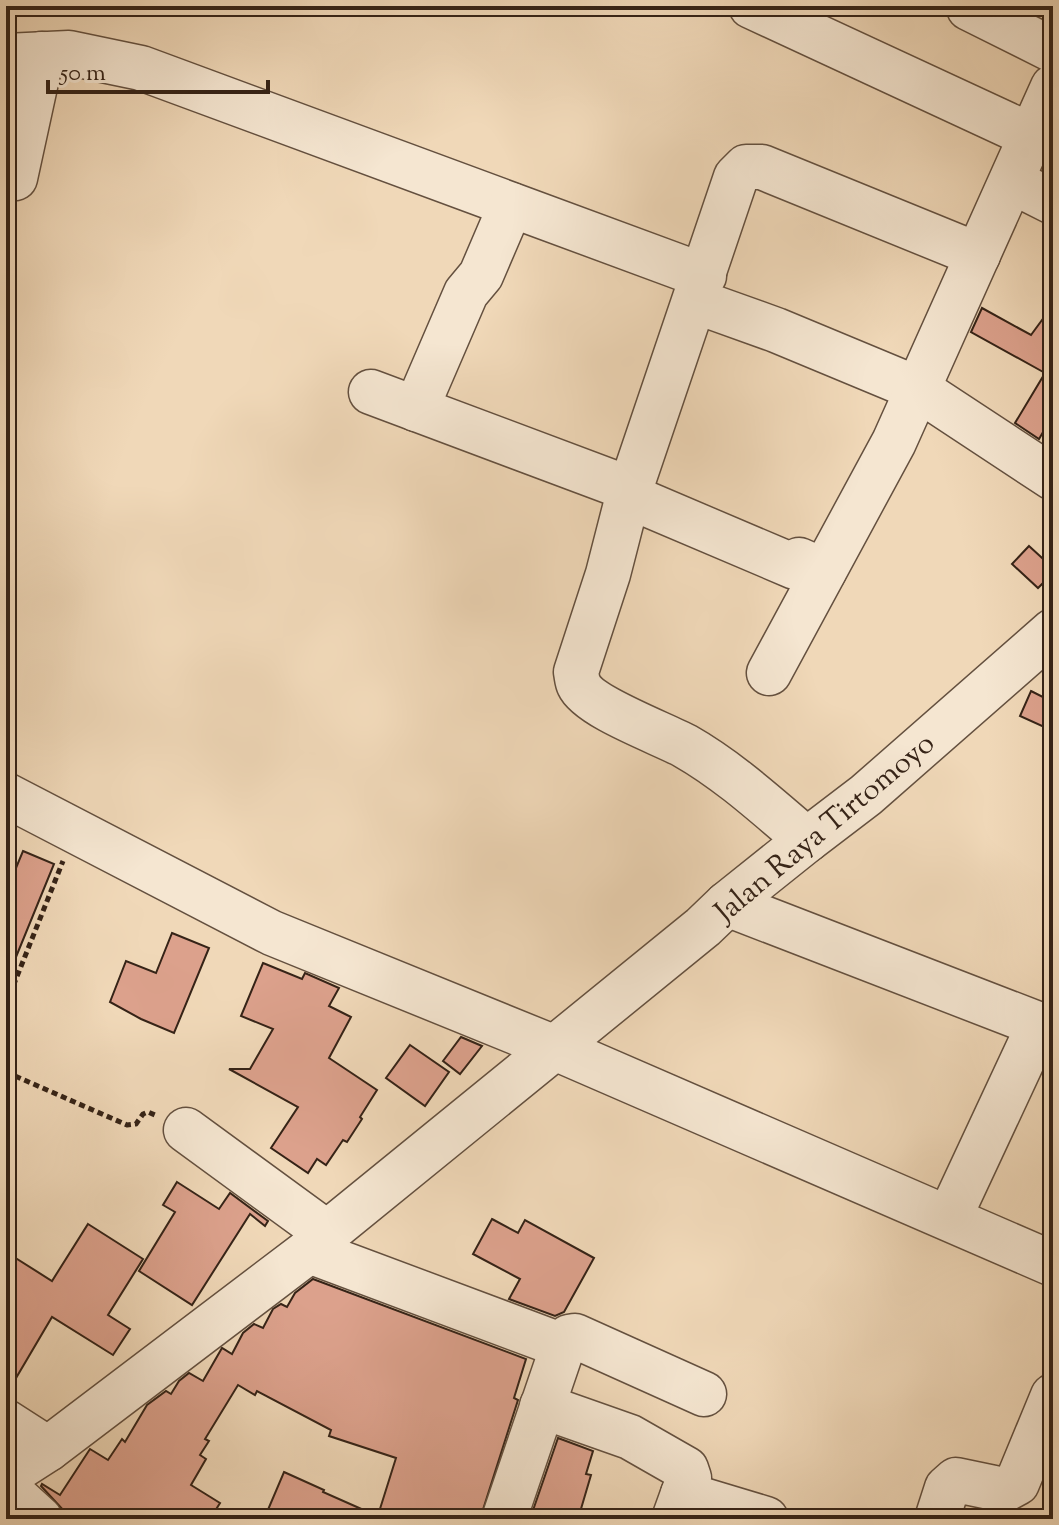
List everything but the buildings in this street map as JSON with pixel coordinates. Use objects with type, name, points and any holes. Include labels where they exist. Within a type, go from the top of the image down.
[{"type":"street","points":[[751,6],[1042,142]]},
{"type":"street","points":[[969,8],[1053,50]]},
{"type":"street","points":[[15,178],[24,55],[69,53],[141,68],[511,205],[700,288],[776,330],[918,389],[1053,478]]},
{"type":"street","points":[[769,673],[894,442],[1013,182],[1042,142],[1053,87]]},
{"type":"street","points":[[807,840],[729,775],[684,746],[590,697],[579,686],[576,672],[608,574],[629,493],[736,177],[746,167],[762,167],[978,255]]},
{"type":"street","points":[[1013,182],[1053,202]]},
{"type":"street","points":[[416,409],[466,293],[481,275],[511,205]]},
{"type":"street","points":[[371,392],[629,493],[795,567],[799,560],[824,571]]},
{"type":"street","name":"Jalan Raya Tirtomoyo","points":[[6,1476],[48,1449],[318,1242],[727,904],[866,795],[1053,631]]},
{"type":"street","points":[[6,795],[272,933],[570,1036],[949,1218],[1053,1264]]},
{"type":"street","points":[[727,904],[1046,1028],[949,1218]]},
{"type":"street","points":[[186,1130],[318,1242],[563,1346]]},
{"type":"street","points":[[504,1519],[563,1346],[569,1337],[575,1336],[704,1394]]},
{"type":"street","points":[[937,1519],[947,1488],[956,1480],[1004,1490],[1017,1483],[1053,1396]]},
{"type":"street","points":[[542,1406],[630,1437],[686,1469],[689,1478],[679,1506],[766,1519]]},
{"type":"street","points":[[6,1422],[48,1449]]},
{"type":"street","points":[[6,1488],[40,1519]]},
{"type":"path","points":[[6,1004],[75,831]]},
{"type":"path","points":[[6,1072],[127,1125],[136,1124],[148,1112],[186,1130]]}]
